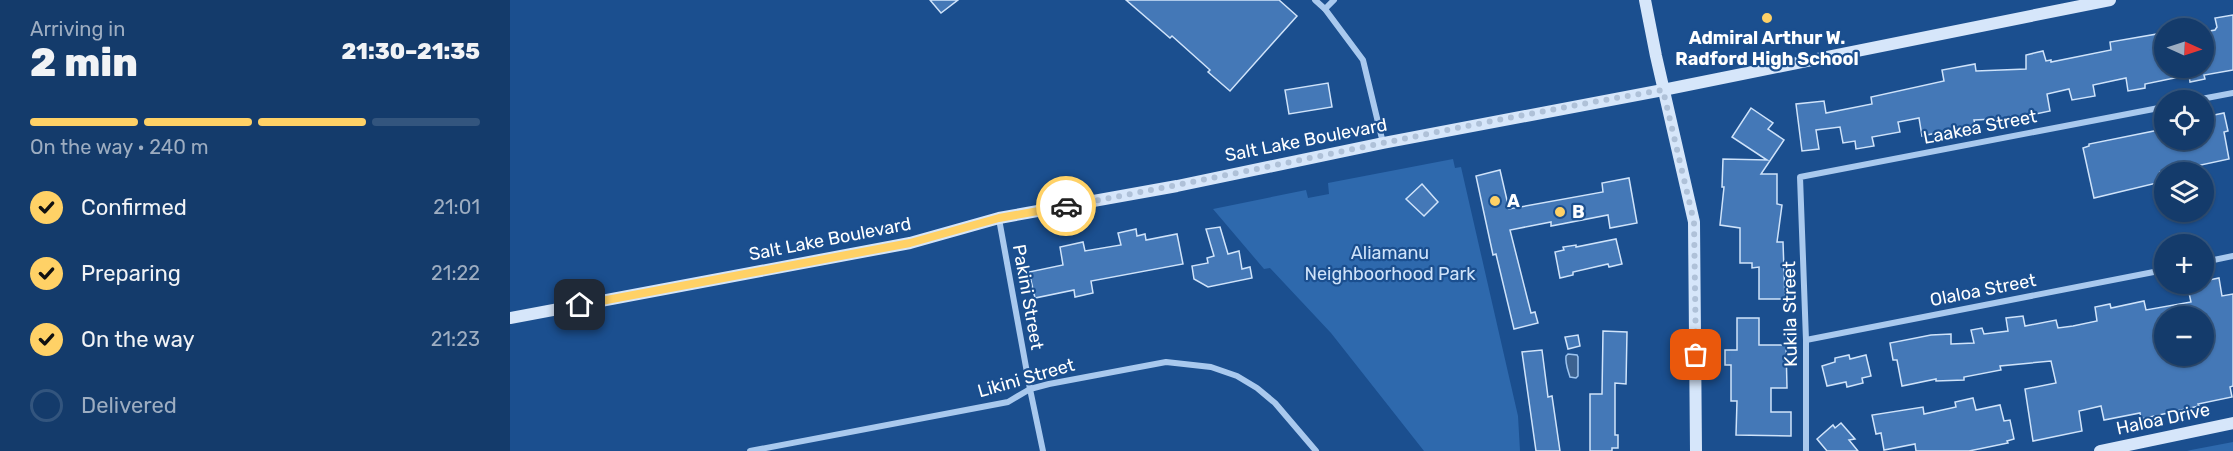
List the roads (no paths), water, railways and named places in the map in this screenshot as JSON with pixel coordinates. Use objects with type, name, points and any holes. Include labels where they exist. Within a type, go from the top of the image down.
[{"type":"main road","points":[[1645,0],[1663,90],[1694,222],[1696,451]]},
{"type":"main road","name":"Salt Lake Boulevard","points":[[510,318],[910,243],[999,218],[1177,186],[1383,143],[1663,90],[2110,0]]},
{"type":"main road","name":"Haloa Drive","points":[[2100,451],[2233,423]]},
{"type":"street","points":[[1315,0],[1325,9],[1363,60],[1383,143]]},
{"type":"street","points":[[1325,9],[1334,0]]},
{"type":"street","points":[[2214,97],[2233,93]]},
{"type":"street","name":"Laakea Street","points":[[1800,177],[2154,109]]},
{"type":"street","name":"Kukila Street","points":[[1800,177],[1806,340],[1806,451]]},
{"type":"street","name":"Pakini Street","points":[[999,218],[1043,451]]},
{"type":"street","points":[[2214,260],[2233,256]]},
{"type":"street","name":"Olaloa Street","points":[[1806,340],[2154,272]]},
{"type":"street","name":"Likini Street","points":[[750,451],[1008,402],[1030,389],[1166,362],[1211,367],[1237,376],[1275,402],[1316,451]]},
{"type":"place","name":"Admiral Arthur W. Radford High School","points":[[1767,18]]},
{"type":"place","name":"A","points":[[1495,201]]},
{"type":"place","name":"B","points":[[1560,212]]},
{"type":"park label","name":"Aliamanu Neighboorhood Park","points":[[1390,263]]}]
